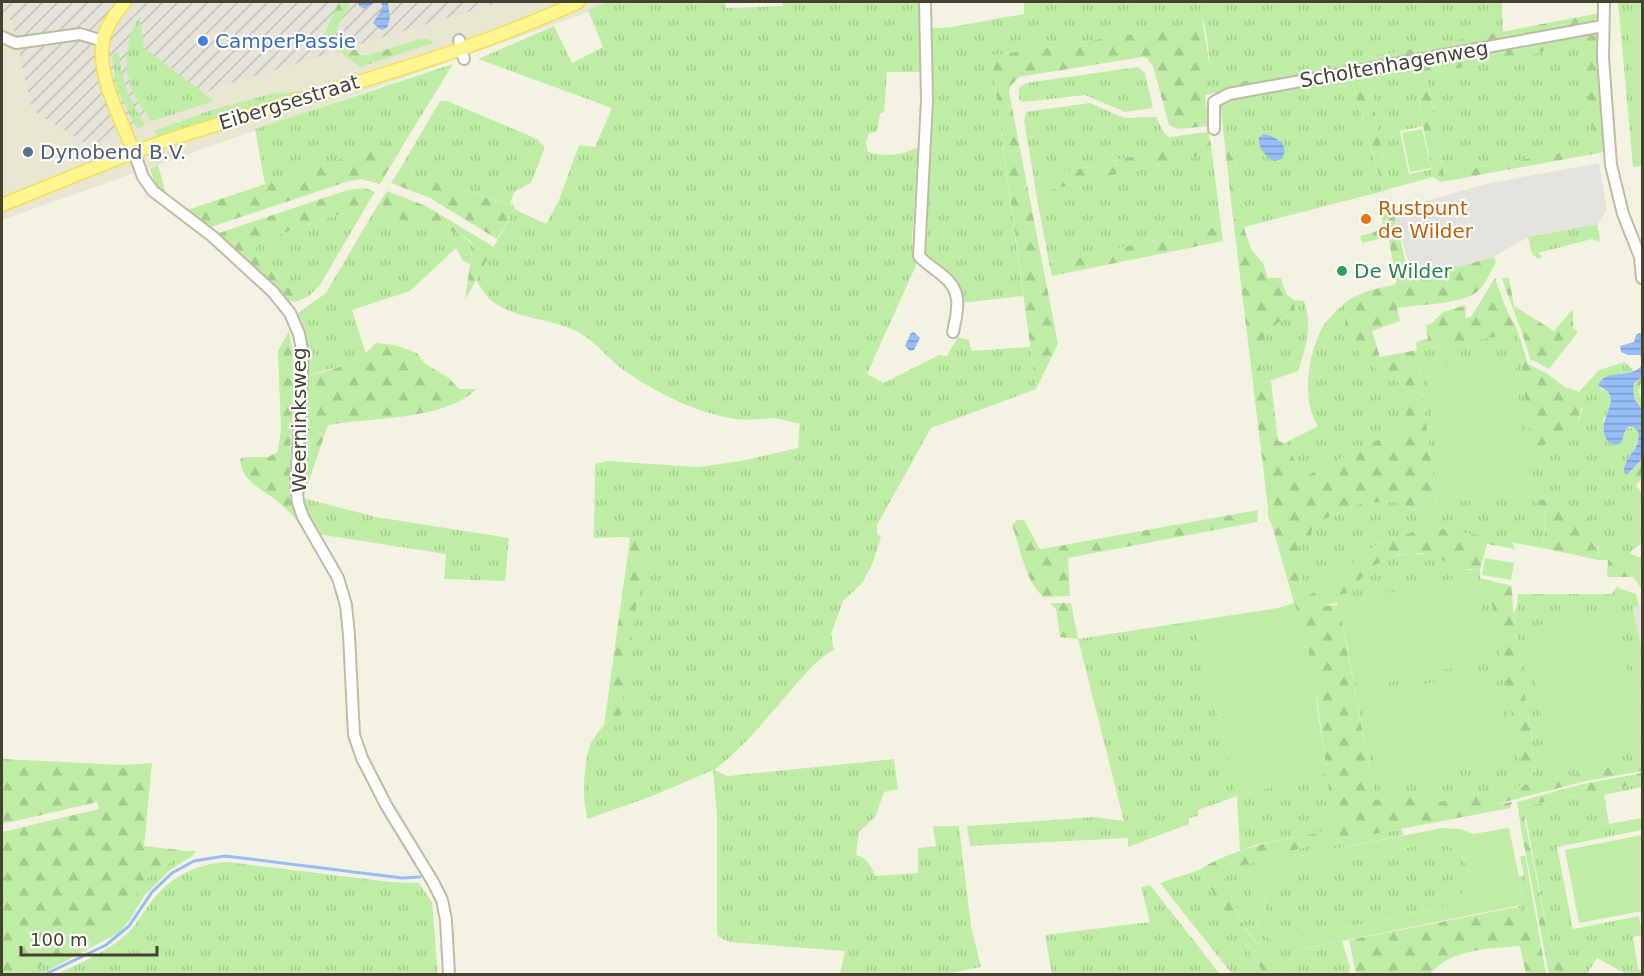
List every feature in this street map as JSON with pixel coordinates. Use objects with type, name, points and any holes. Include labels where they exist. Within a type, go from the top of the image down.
[{"type":"main road","points":[[125,2],[115,15],[103,40],[103,64],[106,81],[134,152]]},
{"type":"main road","name":"Eibergsestraat","points":[[2,205],[134,152],[462,49],[572,6]]},
{"type":"street","points":[[925,2],[927,100],[919,256],[953,285],[957,299],[957,314],[953,332]]},
{"type":"street","points":[[1604,2],[1603,58],[1611,165],[1623,214],[1640,256],[1642,278]]},
{"type":"street","name":"Scholtenhagenweg","points":[[1214,129],[1214,102],[1229,94],[1603,26]]},
{"type":"street","points":[[2,37],[16,43],[80,34],[103,40]]},
{"type":"street","name":"Weerninksweg","points":[[134,152],[143,177],[153,191],[212,236],[273,292],[290,313],[299,333],[302,350],[302,380],[296,483],[298,503],[303,517],[338,578],[345,605],[349,634],[354,735],[362,758],[386,805],[442,900],[446,920],[449,975]]},
{"type":"shaded area","points":[[2,2],[617,2],[2,220]]},
{"type":"shaded area","points":[[2,2],[500,2],[217,87],[93,148],[32,110],[12,21],[2,13]]},
{"type":"shaded area","points":[[1599,163],[1607,210],[1597,224],[1528,237],[1493,257],[1419,278],[1417,270],[1411,271],[1393,210],[1486,184]]},
{"type":"shaded area","points":[[1642,605],[1642,649],[1633,607]]},
{"type":"green space","points":[[339,2],[350,2],[336,32],[361,55],[369,55],[420,39],[428,39],[433,43],[360,67],[323,37]]},
{"type":"green space","points":[[607,2],[725,2],[726,8],[783,6],[783,2],[920,2],[922,72],[887,72],[884,112],[880,114],[877,131],[869,134],[866,143],[868,152],[887,155],[918,147],[912,241],[914,258],[918,261],[867,374],[884,383],[939,355],[947,356],[958,337],[969,340],[971,351],[1030,347],[1036,389],[931,428],[877,525],[877,534],[881,537],[873,562],[863,582],[843,601],[831,634],[834,650],[812,667],[746,742],[714,770],[728,776],[894,759],[898,789],[884,792],[875,817],[859,832],[856,855],[868,862],[875,876],[918,873],[918,848],[936,846],[933,826],[959,826],[971,926],[981,967],[946,974],[840,974],[845,951],[730,942],[720,938],[717,934],[717,817],[713,770],[652,796],[588,819],[584,792],[588,753],[591,742],[604,725],[619,726],[645,540],[624,537],[594,538],[595,464],[607,461],[698,467],[741,461],[798,448],[800,424],[773,418],[736,419],[681,403],[623,370],[590,340],[574,330],[502,308],[488,297],[476,280],[514,209],[546,224],[559,200],[579,145],[595,147],[612,108],[478,59],[554,26],[572,63],[603,47],[588,10]]},
{"type":"green space","points":[[1024,2],[1502,2],[1503,33],[1229,84],[1225,91],[1205,95],[1210,68],[1202,18],[1191,25],[991,56],[1023,296],[960,303],[923,256],[929,29],[1024,14]]},
{"type":"green space","points":[[1618,2],[1642,2],[1642,166],[1633,167]]},
{"type":"green space","points":[[1642,10],[1642,146],[1635,146],[1628,11]]},
{"type":"green space","points":[[1600,13],[1600,22],[1225,91],[1225,87],[1229,84]]},
{"type":"green space","points":[[140,16],[144,48],[214,101],[152,121],[133,93],[128,74],[129,43]]},
{"type":"green space","points":[[1202,18],[1211,75],[1209,88],[1205,95],[1209,126],[1178,129],[1169,125],[1153,66],[1147,58],[1019,77],[1011,85],[1009,92],[1058,344],[1036,389],[991,56],[1191,25]]},
{"type":"green space","points":[[1599,32],[1615,150],[1441,182],[1433,177],[1414,66]],"holes":[[[1581,44],[1595,147],[1480,167],[1444,176],[1427,76]]]},
{"type":"green space","points":[[1581,44],[1595,147],[1480,167],[1444,176],[1427,76],[1429,74]]},
{"type":"green space","points":[[112,53],[119,53],[127,89],[144,122],[144,126],[137,129],[117,88]]},
{"type":"green space","points":[[453,64],[408,137],[265,185],[255,129]]},
{"type":"green space","points":[[1414,66],[1423,126],[1400,131],[1409,174],[1432,169],[1433,177],[1389,189],[1368,75]]},
{"type":"green space","points":[[1138,67],[1145,73],[1153,108],[1125,112],[1085,95],[1024,102],[1019,100],[1019,88],[1026,83]]},
{"type":"green space","points":[[1368,75],[1389,189],[1384,191],[1350,77]]},
{"type":"green space","points":[[1350,77],[1384,191],[1244,227],[1243,225],[1234,226],[1233,219],[1242,217],[1242,215],[1235,147],[1225,146],[1220,103],[1222,100]]},
{"type":"green space","points":[[304,91],[159,137],[154,131],[215,109],[271,94]]},
{"type":"green space","points":[[440,101],[447,101],[537,139],[544,146],[531,183],[514,192],[510,205],[400,169]]},
{"type":"green space","points":[[1090,103],[1124,118],[1156,117],[1169,137],[1208,132],[1210,139],[1034,179],[1024,121],[1026,112]]},
{"type":"green space","points":[[1422,129],[1431,168],[1410,172],[1402,133]]},
{"type":"green space","points":[[408,137],[380,184],[361,179],[346,182],[208,228],[187,210]]},
{"type":"green space","points":[[1210,139],[1212,152],[1036,193],[1034,179]]},
{"type":"green space","points":[[1225,146],[1235,147],[1242,217],[1233,219]]},
{"type":"green space","points":[[1212,152],[1221,226],[1049,263],[1036,193]]},
{"type":"green space","points":[[158,165],[167,197],[156,186],[150,169]]},
{"type":"green space","points":[[400,169],[514,205],[514,209],[497,239],[430,198],[391,183]]},
{"type":"green space","points":[[365,188],[375,192],[367,205],[265,239],[256,247],[256,254],[300,300],[296,302],[290,301],[216,234],[348,190]]},
{"type":"green space","points":[[387,191],[426,206],[494,247],[465,300],[473,243],[458,233],[373,213]]},
{"type":"green space","points":[[367,205],[320,285],[309,296],[300,300],[256,254],[256,247],[265,239]]},
{"type":"green space","points":[[1393,210],[1410,280],[1494,257],[1496,262],[1484,284],[1472,295],[1441,303],[1397,308],[1400,321],[1372,331],[1380,357],[1417,350],[1438,516],[1393,501],[1357,504],[1316,523],[1312,528],[1311,539],[1298,546],[1302,574],[1300,587],[1306,597],[1383,542],[1433,527],[1511,541],[1515,549],[1487,544],[1480,569],[1461,569],[1438,558],[1420,553],[1401,554],[1373,566],[1347,593],[1324,598],[1318,593],[1321,606],[1339,605],[1375,800],[1400,795],[1436,802],[1446,801],[1642,761],[1642,771],[1586,781],[1497,804],[1512,802],[1510,808],[1364,836],[1332,839],[1230,869],[1224,877],[1243,925],[1251,937],[1276,962],[1283,974],[1264,974],[1199,870],[1245,849],[1326,831],[1333,820],[1313,669],[1268,518],[1234,226],[1243,225],[1251,249],[1263,263],[1268,278],[1281,278],[1286,294],[1294,300],[1295,311],[1279,322],[1258,346],[1263,383],[1271,381],[1278,441],[1285,443],[1304,477],[1406,426],[1407,386],[1386,376],[1367,362],[1353,343],[1345,321],[1346,302],[1363,293],[1394,285],[1397,281],[1388,237],[1362,243],[1360,236],[1384,229],[1381,214]]},
{"type":"green space","points":[[373,213],[458,233],[473,244],[470,264],[463,261],[456,248],[410,291],[352,310],[366,354],[344,365],[303,377],[298,313],[326,293]]},
{"type":"green space","points":[[1597,224],[1599,242],[1592,239],[1538,253],[1543,257],[1538,259],[1532,254],[1528,237]]},
{"type":"green space","points":[[1221,226],[1223,241],[1052,276],[1049,263]]},
{"type":"green space","points":[[1495,278],[1518,332],[1528,364],[1546,373],[1565,387],[1579,392],[1581,409],[1573,434],[1554,431],[1543,448],[1531,450],[1518,333],[1417,350],[1416,342],[1428,339],[1426,325],[1431,324],[1443,312],[1466,305],[1465,318],[1471,317]]},
{"type":"green space","points":[[1502,278],[1509,278],[1514,306],[1554,331],[1573,309],[1573,328],[1578,332],[1549,369],[1530,359]]},
{"type":"green space","points":[[1294,300],[1304,301],[1308,319],[1306,345],[1298,371],[1263,383],[1258,346],[1279,322],[1295,311]]},
{"type":"green space","points":[[1346,302],[1345,321],[1379,371],[1408,386],[1407,427],[1304,477],[1285,443],[1318,426],[1309,404],[1310,365],[1316,341],[1323,326]]},
{"type":"green space","points":[[289,331],[293,367],[290,481],[300,525],[283,506],[249,479],[240,460],[243,457],[268,457],[278,452],[281,428],[278,351]]},
{"type":"green space","points":[[1518,332],[1531,450],[1543,448],[1554,431],[1573,425],[1579,419],[1582,410],[1579,392],[1599,370],[1625,362],[1635,372],[1624,374],[1600,388],[1611,398],[1609,410],[1603,420],[1608,442],[1614,445],[1623,439],[1625,429],[1634,427],[1638,431],[1637,443],[1624,473],[1627,475],[1625,480],[1637,484],[1636,486],[1642,492],[1642,543],[1629,553],[1642,558],[1642,568],[1599,560],[1599,546],[1536,501],[1544,518],[1542,548],[1433,527],[1382,542],[1317,591],[1363,575],[1373,566],[1391,557],[1409,553],[1430,555],[1468,570],[1480,569],[1481,591],[1490,592],[1524,774],[1536,771],[1513,611],[1516,611],[1518,594],[1612,594],[1617,586],[1636,594],[1639,606],[1633,608],[1642,649],[1642,761],[1446,801],[1436,802],[1400,795],[1375,800],[1343,624],[1337,603],[1321,606],[1305,597],[1300,587],[1302,574],[1298,546],[1311,539],[1312,528],[1316,523],[1357,504],[1393,501],[1438,516],[1417,350]]},
{"type":"green space","points":[[376,343],[395,345],[417,353],[425,364],[449,378],[459,389],[477,389],[446,407],[427,412],[328,425],[303,498],[300,475],[303,377],[352,361]]},
{"type":"green space","points":[[1515,358],[1529,493],[1441,503],[1426,368]]},
{"type":"green space","points":[[1642,376],[1639,392],[1642,409],[1633,396],[1633,388]]},
{"type":"green space","points":[[1642,459],[1642,473],[1639,482],[1637,484],[1625,480],[1627,475]]},
{"type":"green space","points":[[303,498],[376,517],[509,538],[505,581],[444,579],[446,554],[317,534]]},
{"type":"green space","points":[[1536,500],[1565,502],[1584,512],[1595,532],[1599,560],[1542,548],[1545,518]]},
{"type":"green space","points":[[1258,510],[1257,522],[1068,558],[1070,596],[1043,597],[1027,572],[1012,525],[1017,520],[1024,520],[1039,548],[1042,549]]},
{"type":"green space","points":[[630,538],[646,540],[619,727],[604,726]]},
{"type":"green space","points":[[1485,558],[1514,563],[1511,580],[1482,575]]},
{"type":"green space","points":[[1608,560],[1642,568],[1642,589],[1633,577],[1607,577]]},
{"type":"green space","points":[[1474,574],[1493,659],[1358,689],[1339,604]]},
{"type":"green space","points":[[1480,578],[1512,586],[1513,611],[1536,771],[1524,774],[1522,772],[1490,593],[1481,591]]},
{"type":"green space","points":[[1050,603],[1071,603],[1078,639],[1060,637],[1056,609]]},
{"type":"green space","points":[[1295,603],[1315,677],[1327,773],[1237,796],[1194,621],[1278,608]]},
{"type":"green space","points":[[1617,611],[1642,751],[1551,768],[1525,628]]},
{"type":"green space","points":[[1194,621],[1237,796],[1198,810],[1198,816],[1189,818],[1189,824],[1128,847],[1128,838],[970,846],[967,826],[1095,817],[1124,821],[1078,639]]},
{"type":"green space","points":[[1494,669],[1513,760],[1380,788],[1360,698]]},
{"type":"green space","points":[[2,759],[123,765],[152,763],[144,846],[187,851],[147,878],[117,925],[92,941],[24,974],[2,974],[2,832],[99,809],[97,802],[2,824]]},
{"type":"green space","points":[[1327,773],[1333,820],[1326,831],[1255,845],[1240,851],[1237,796]]},
{"type":"green space","points":[[1642,773],[1642,783],[1518,807],[1517,802],[1583,784]]},
{"type":"green space","points":[[1642,783],[1642,787],[1604,795],[1609,824],[1642,818],[1642,830],[1557,847],[1573,929],[1639,916],[1642,935],[1633,937],[1638,969],[1642,971],[1642,974],[1626,974],[1597,958],[1587,974],[1580,974],[1587,960],[1573,956],[1558,959],[1549,941],[1526,819],[1524,817],[1520,819],[1518,807]]},
{"type":"green space","points":[[1524,816],[1549,941],[1558,959],[1573,956],[1588,960],[1580,974],[1549,974],[1521,829],[1520,819]]},
{"type":"green space","points":[[1442,828],[1460,829],[1473,834],[1509,828],[1523,897],[1521,905],[1302,949],[1289,948],[1268,938],[1254,919],[1252,907],[1252,895],[1258,878],[1280,860]],"holes":[[[1431,843],[1447,846],[1458,852],[1465,862],[1468,873],[1467,884],[1462,895],[1452,903],[1437,909],[1297,937],[1285,934],[1275,927],[1265,909],[1268,889],[1285,873]]]},
{"type":"green space","points":[[1401,829],[1404,835],[1280,860],[1261,875],[1253,892],[1253,915],[1258,927],[1303,949],[1342,941],[1350,967],[1349,974],[1283,974],[1276,962],[1251,936],[1243,924],[1224,877],[1230,869],[1332,839]]},
{"type":"green space","points":[[1642,835],[1642,911],[1579,923],[1565,850]]},
{"type":"green space","points":[[1431,843],[1445,845],[1456,851],[1464,859],[1468,869],[1469,880],[1465,890],[1458,900],[1446,907],[1297,937],[1285,934],[1269,919],[1265,909],[1268,889],[1285,873]]},
{"type":"green space","points":[[187,851],[196,851],[170,870],[144,896],[129,921],[118,933],[42,974],[24,974],[92,941],[117,925],[147,878]]},
{"type":"green space","points":[[1525,855],[1536,917],[1517,907],[1521,905],[1523,896],[1519,877],[1524,875],[1520,857]]},
{"type":"green space","points":[[227,862],[390,882],[419,883],[432,902],[438,974],[57,974],[99,953],[127,934],[151,902],[176,878],[205,865]]},
{"type":"green space","points":[[1199,870],[1264,974],[1232,974],[1160,883]]},
{"type":"green space","points":[[1150,885],[1220,974],[1052,974],[1045,935],[1150,922],[1141,887]]},
{"type":"green space","points":[[1517,907],[1536,917],[1546,974],[1526,974],[1520,946],[1472,951],[1449,959],[1430,974],[1356,974],[1349,940]]},
{"type":"water","points":[[358,2],[388,2],[390,18],[387,28],[381,30],[373,23],[383,7],[381,3],[374,3],[364,9],[359,6]]},
{"type":"water","points":[[1264,134],[1281,142],[1284,150],[1282,159],[1274,161],[1262,151],[1259,137]]},
{"type":"water","points":[[914,332],[920,338],[914,350],[910,351],[905,346],[911,333]]},
{"type":"water","points":[[1639,333],[1642,334],[1642,359],[1640,355],[1628,355],[1621,352],[1620,346],[1634,342]]},
{"type":"water","points":[[1642,365],[1642,376],[1634,384],[1633,390],[1635,400],[1642,409],[1642,459],[1627,475],[1624,473],[1624,467],[1637,444],[1638,432],[1634,427],[1630,427],[1626,430],[1620,444],[1614,445],[1608,442],[1604,424],[1611,398],[1608,392],[1598,385],[1607,377],[1637,370]]},
{"type":"waterway","points":[[46,974],[106,945],[129,926],[152,892],[172,873],[194,861],[225,856],[402,878],[420,877]]},
{"type":"place","name":"CamperPassie","points":[[203,41]]},
{"type":"place","name":"Dynobend B.V.","points":[[28,152]]},
{"type":"place","name":"Rustpunt de Wilder","points":[[1366,219]]},
{"type":"place","name":"De Wilder","points":[[1342,271]]}]
